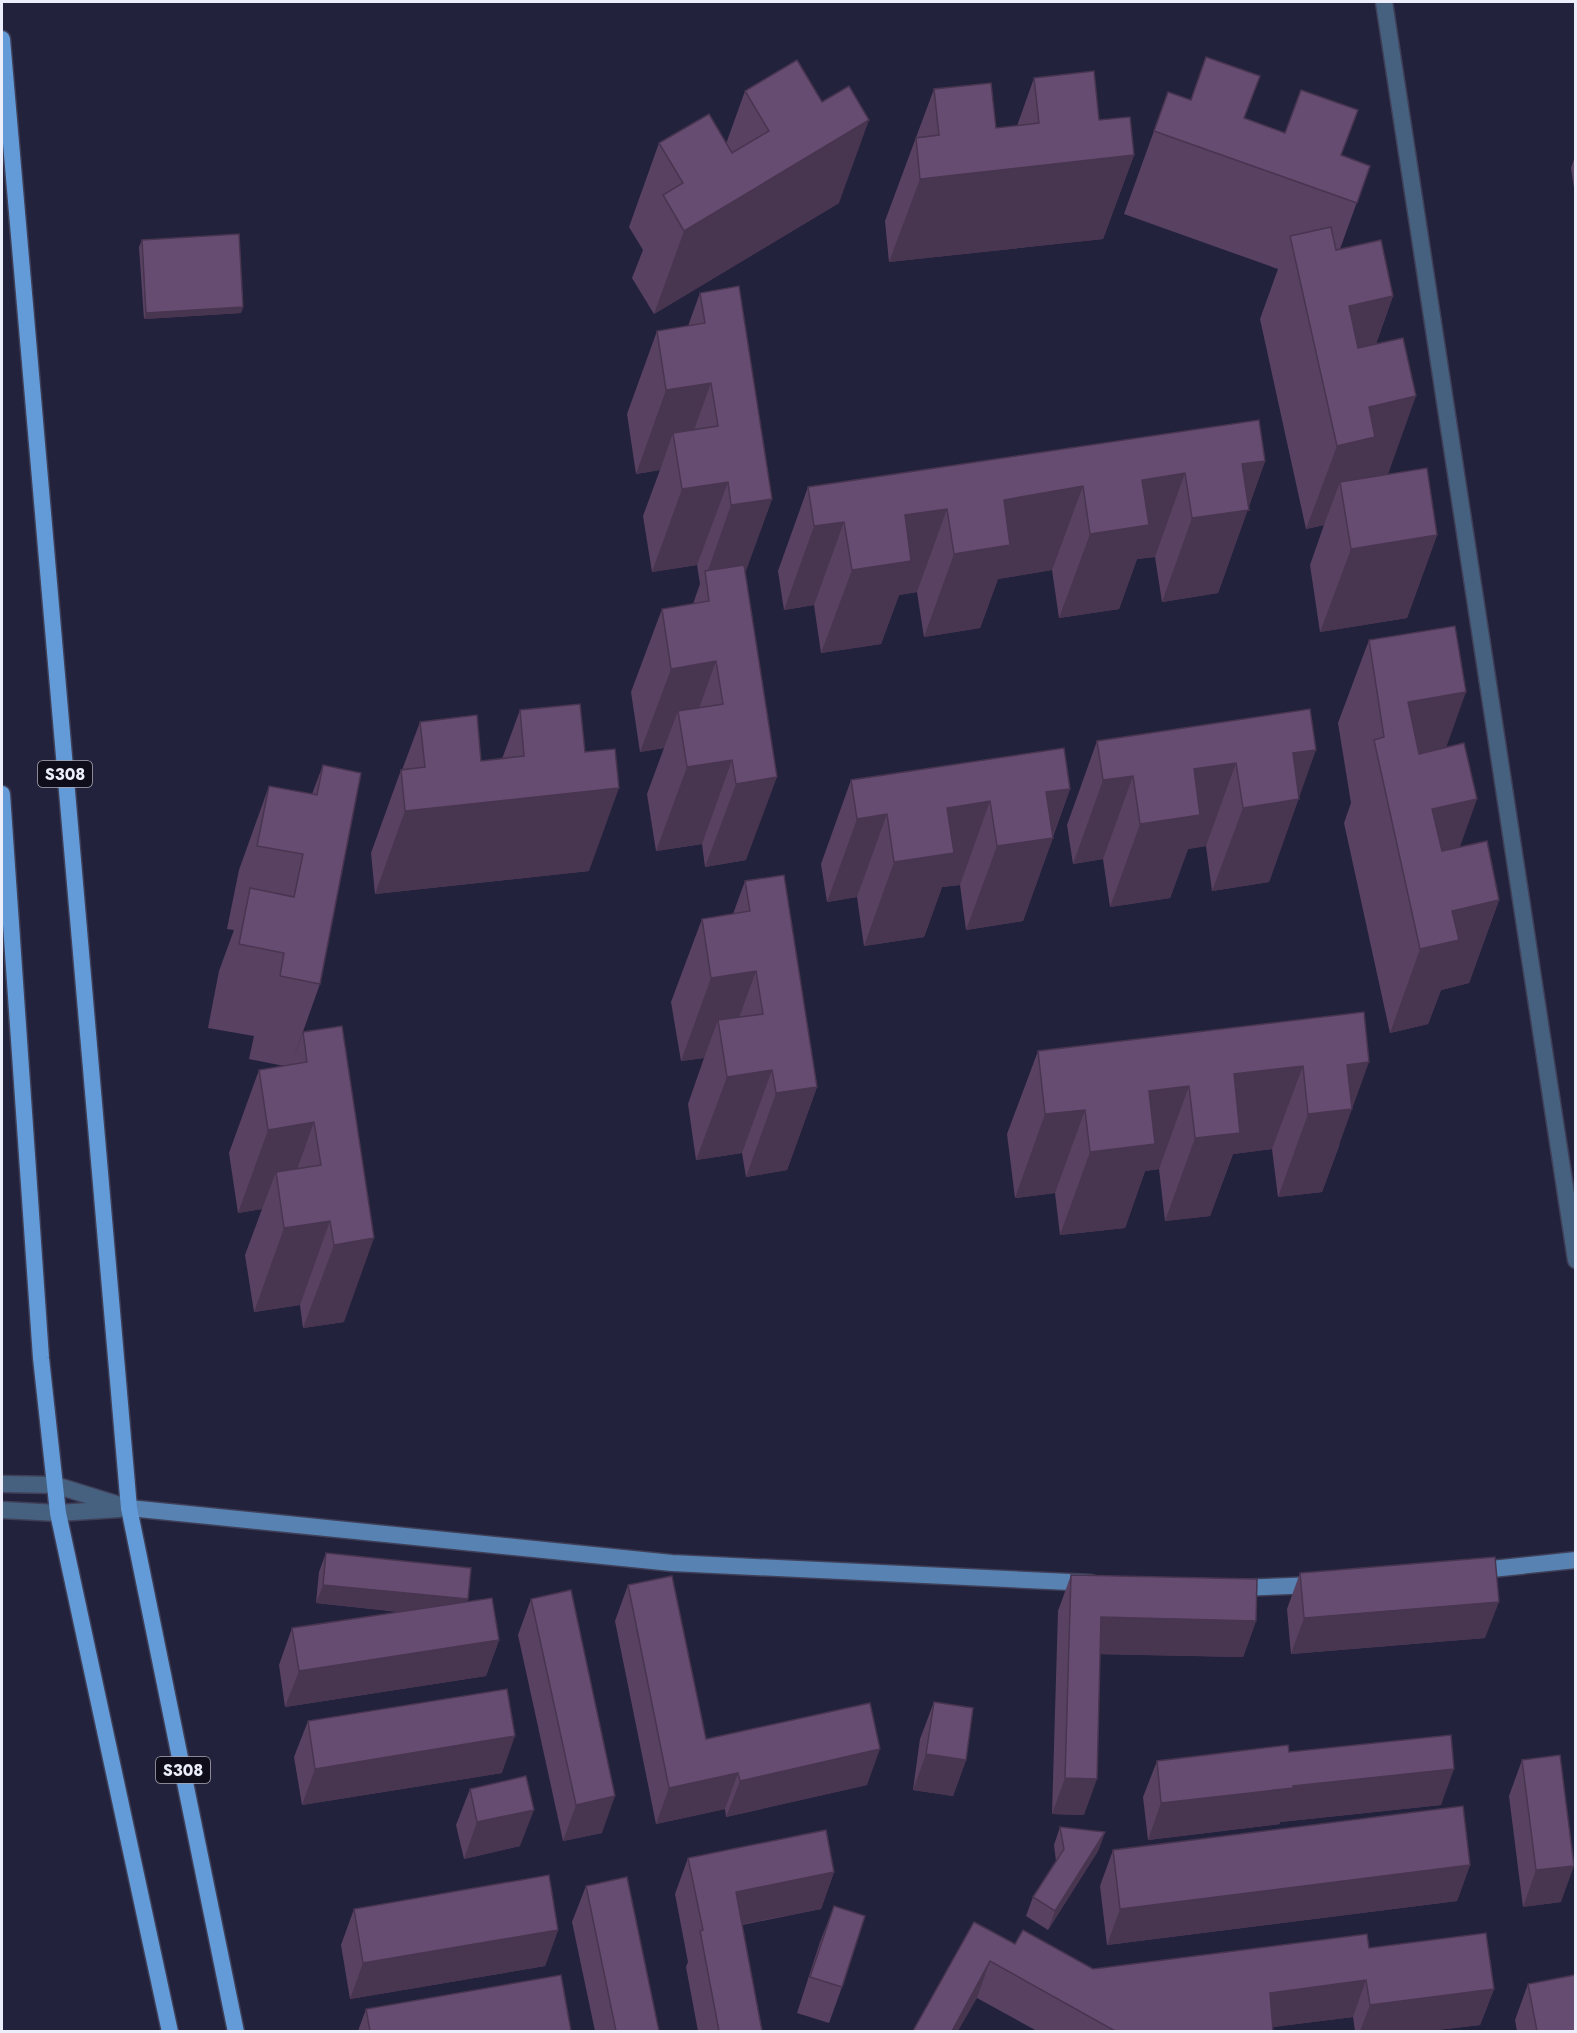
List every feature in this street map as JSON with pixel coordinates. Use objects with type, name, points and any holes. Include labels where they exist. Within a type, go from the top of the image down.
[{"type":"main road","name":"S308","points":[[2,39],[129,1508],[236,2031]]},
{"type":"main road","points":[[2,794],[41,1358],[58,1513],[170,2031]]},
{"type":"main road","points":[[129,1508],[672,1563],[1109,1584]]},
{"type":"main road","points":[[1460,1573],[1575,1560]]},
{"type":"main road","points":[[1215,1589],[1332,1584]]},
{"type":"street","points":[[1384,2],[1575,1260]]},
{"type":"street","points":[[2,1484],[55,1485],[129,1508]]},
{"type":"street","points":[[2,1510],[58,1513],[129,1508]]},
{"type":"building","points":[[1206,57],[1260,76],[1244,118],[1285,133],[1301,90],[1358,110],[1341,155],[1370,166],[1357,203],[1154,131],[1168,92],[1191,100]]},
{"type":"building","points":[[797,60],[822,102],[849,86],[869,120],[684,231],[663,195],[683,183],[659,143],[709,114],[732,153],[769,131],[745,91]]},
{"type":"building","points":[[1094,71],[1099,120],[1130,117],[1134,155],[920,179],[916,138],[939,135],[934,89],[991,83],[996,128],[1039,123],[1034,78]]},
{"type":"building","points":[[1331,227],[1336,250],[1381,240],[1393,296],[1349,306],[1358,348],[1403,338],[1416,396],[1369,407],[1375,437],[1337,446],[1290,236]]},
{"type":"building","points":[[239,234],[243,307],[146,313],[142,240]]},
{"type":"building","points":[[739,286],[772,499],[731,505],[728,482],[682,489],[673,433],[718,426],[711,383],[666,390],[657,331],[705,323],[700,293]]},
{"type":"building","points":[[1259,420],[1265,461],[1242,464],[1249,510],[1192,518],[1185,473],[1142,480],[1149,525],[1090,534],[1083,486],[1004,500],[1010,545],[954,554],[947,509],[905,515],[911,561],[852,570],[844,522],[814,526],[808,487]]},
{"type":"building","points":[[1427,468],[1437,535],[1351,549],[1340,482]]},
{"type":"building","points":[[744,565],[777,777],[736,784],[732,760],[687,767],[678,711],[723,704],[716,661],[671,669],[662,609],[709,601],[705,571]]},
{"type":"building","points":[[1455,626],[1466,692],[1408,702],[1419,754],[1464,743],[1477,799],[1432,809],[1442,851],[1487,841],[1499,900],[1452,911],[1459,940],[1420,949],[1374,740],[1384,737],[1369,640]]},
{"type":"building","points":[[580,704],[585,752],[615,749],[619,788],[405,811],[401,770],[425,767],[420,722],[477,715],[481,761],[524,756],[520,710]]},
{"type":"building","points":[[1310,709],[1316,750],[1293,753],[1299,799],[1243,808],[1236,763],[1194,769],[1200,815],[1140,824],[1133,776],[1103,780],[1097,741]]},
{"type":"building","points":[[1064,748],[1070,789],[1046,792],[1053,838],[997,846],[990,801],[947,808],[954,853],[894,862],[887,814],[857,819],[851,780]]},
{"type":"building","points":[[323,765],[361,773],[320,984],[280,976],[284,953],[239,944],[250,888],[294,897],[303,854],[257,846],[269,786],[317,795]]},
{"type":"building","points":[[784,875],[817,1087],[776,1093],[772,1070],[727,1077],[718,1020],[763,1014],[756,971],[711,978],[702,919],[750,911],[745,881]]},
{"type":"building","points":[[1364,1012],[1369,1062],[1347,1065],[1352,1109],[1308,1114],[1303,1066],[1234,1074],[1240,1133],[1195,1138],[1189,1086],[1149,1091],[1155,1144],[1090,1152],[1085,1110],[1045,1114],[1038,1051]]},
{"type":"building","points":[[342,1026],[374,1238],[334,1245],[330,1221],[284,1228],[276,1172],[321,1165],[314,1122],[268,1130],[259,1070],[307,1062],[303,1032]]},
{"type":"building","points":[[326,1553],[471,1568],[468,1599],[323,1585]]},
{"type":"building","points":[[1495,1557],[1499,1602],[1304,1618],[1300,1573]]},
{"type":"building","points":[[1071,1575],[1257,1579],[1256,1621],[1101,1617],[1097,1779],[1065,1778]]},
{"type":"building","points":[[672,1576],[706,1739],[870,1703],[880,1749],[740,1781],[738,1773],[669,1788],[628,1585]]},
{"type":"building","points":[[571,1590],[615,1796],[576,1805],[531,1599]]},
{"type":"building","points":[[492,1598],[499,1640],[299,1671],[292,1628]]},
{"type":"building","points":[[507,1689],[515,1736],[315,1769],[308,1721]]},
{"type":"building","points":[[934,1702],[973,1708],[966,1760],[926,1754]]},
{"type":"building","points":[[1451,1735],[1454,1769],[1161,1803],[1157,1761],[1288,1745],[1289,1752]]},
{"type":"building","points":[[1560,1755],[1574,1866],[1536,1870],[1522,1760]]},
{"type":"building","points":[[526,1776],[534,1810],[477,1822],[470,1789]]},
{"type":"building","points":[[1463,1806],[1470,1865],[1120,1909],[1113,1850]]},
{"type":"building","points":[[1060,1827],[1105,1832],[1055,1911],[1033,1897],[1064,1849]]},
{"type":"building","points":[[826,1830],[834,1872],[736,1892],[762,2031],[719,2031],[700,1931],[703,1930],[688,1858]]},
{"type":"building","points":[[549,1875],[558,1930],[363,1963],[354,1909]]},
{"type":"building","points":[[627,1877],[659,2031],[616,2031],[586,1886]]},
{"type":"building","points":[[834,1906],[865,1916],[842,1987],[810,1977]]},
{"type":"building","points":[[974,1922],[1015,1944],[1023,1930],[1093,1969],[1367,1934],[1369,1948],[1486,1933],[1494,1989],[1370,2005],[1366,1980],[1270,1993],[1273,2031],[1115,2031],[990,1961],[952,2031],[913,2031]]},
{"type":"building","points":[[561,1975],[571,2031],[370,2031],[366,2009]]},
{"type":"building","points":[[1575,1975],[1575,2031],[1537,2031],[1528,1984]]}]
